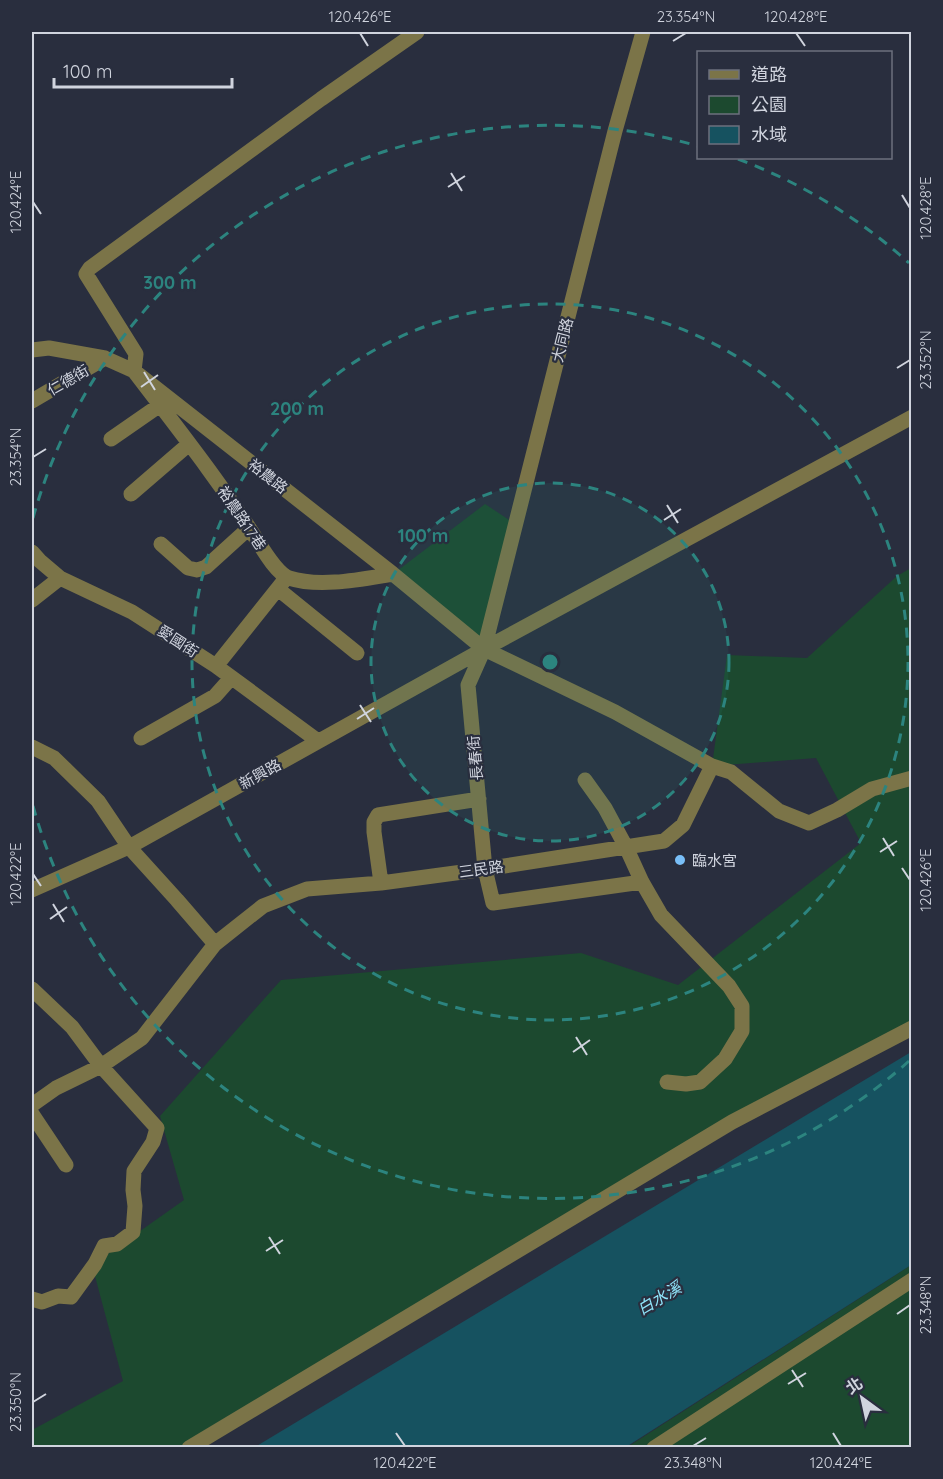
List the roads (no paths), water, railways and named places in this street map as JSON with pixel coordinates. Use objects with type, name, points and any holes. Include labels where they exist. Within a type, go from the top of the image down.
[{"type":"street","points":[[134,370],[136,354],[86,274],[90,268],[312,105],[417,32]]},
{"type":"street","name":"大同路","points":[[484,649],[612,143],[643,32]]},
{"type":"street","name":"裕農路","points":[[32,350],[49,348],[105,358],[134,370],[393,574],[484,649]]},
{"type":"street","name":"仁德街","points":[[32,401],[105,358]]},
{"type":"street","name":"裕農路17巷","points":[[134,370],[225,491],[274,566],[282,583],[357,653]]},
{"type":"street","points":[[111,439],[160,405]]},
{"type":"street","name":"新興路","points":[[32,890],[129,847],[484,649],[912,417]]},
{"type":"street","points":[[131,494],[189,444]]},
{"type":"street","points":[[161,544],[188,567],[197,570],[206,567],[249,528]]},
{"type":"street","name":"愛國街","points":[[32,552],[60,578],[132,612],[216,666],[318,741]]},
{"type":"street","points":[[216,666],[282,583],[349,581],[393,574]]},
{"type":"street","points":[[32,600],[60,578]]},
{"type":"street","points":[[484,649],[615,712],[712,766],[731,772],[779,811],[809,823],[837,810],[872,789],[912,778]]},
{"type":"street","name":"長春街","points":[[484,649],[468,685],[485,869],[493,903],[642,882]]},
{"type":"street","points":[[141,738],[216,696],[231,678]]},
{"type":"street","points":[[32,747],[54,758],[98,801],[129,847],[215,944]]},
{"type":"street","name":"三民路","points":[[32,1105],[56,1088],[101,1066],[142,1038],[215,944],[263,906],[307,889],[381,883],[664,842],[683,825],[712,766]]},
{"type":"street","points":[[585,780],[605,808],[661,915],[729,986],[742,1006],[742,1030],[725,1059],[700,1082],[686,1084],[668,1082]]},
{"type":"street","points":[[381,883],[374,832],[374,822],[378,815],[479,799]]},
{"type":"street","points":[[32,989],[72,1027],[101,1066],[157,1128],[153,1142],[134,1171],[133,1232],[117,1244],[104,1246],[95,1264],[71,1297],[58,1296],[42,1302],[32,1299]]},
{"type":"street","points":[[189,1448],[732,1122],[912,1028]]},
{"type":"street","points":[[32,1114],[66,1165]]},
{"type":"street","points":[[654,1448],[912,1280]]},
{"type":"water","name":"白水溪","points":[[911,1052],[911,1265],[626,1447],[255,1447]]},
{"type":"place","name":"臨水宮","points":[[680,860]]}]
